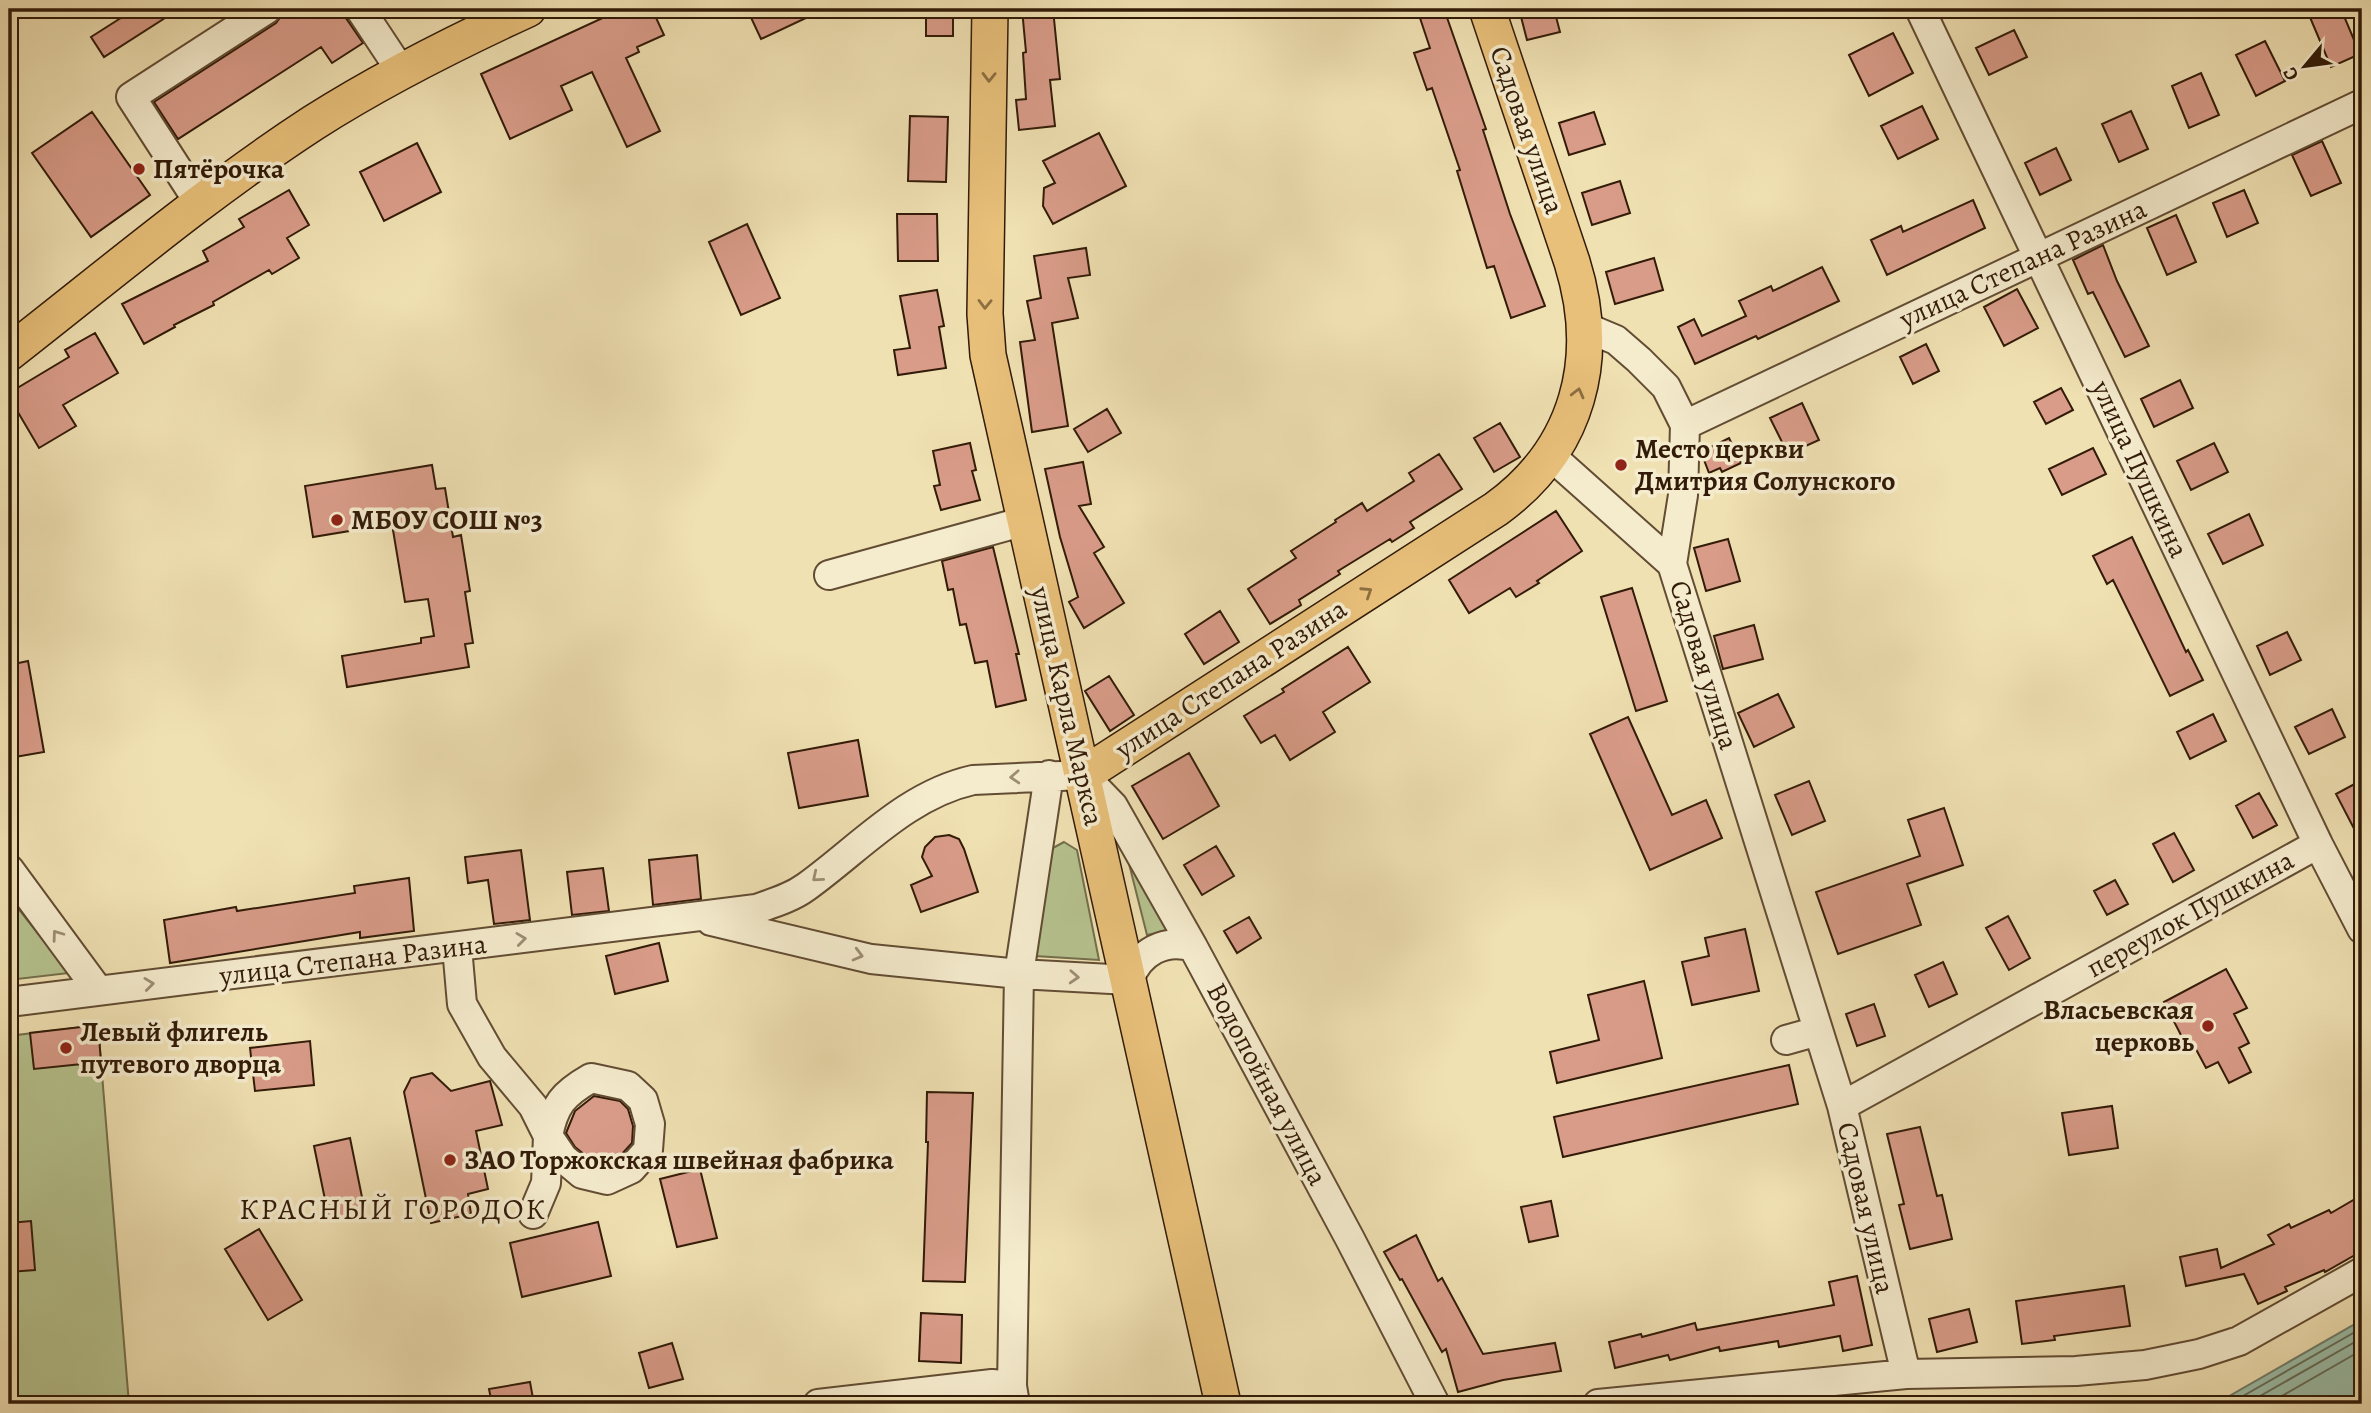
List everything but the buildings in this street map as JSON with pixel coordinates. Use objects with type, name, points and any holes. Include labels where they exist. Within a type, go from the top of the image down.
[{"type":"main road","points":[[9,353],[293,136],[401,71],[528,9]]},
{"type":"main road","name":"улица Карла Маркса","points":[[990,9],[986,341],[990,368],[1025,521],[1066,775],[1129,980],[1222,1400]]},
{"type":"main road","name":"Садовая улица","points":[[1487,9],[1578,284],[1585,327],[1583,366],[1575,404],[1551,456]]},
{"type":"main road","name":"улица Степана Разина","points":[[1066,775],[1496,509],[1526,485],[1551,456]]},
{"type":"street","points":[[201,204],[131,97],[267,9]]},
{"type":"street","points":[[360,9],[401,71]]},
{"type":"street","name":"улица Пушкина","points":[[1920,9],[2318,844],[2362,929]]},
{"type":"street","name":"улица Степана Разина","points":[[1685,425],[2362,104]]},
{"type":"street","points":[[1585,327],[1616,340],[1639,360],[1666,387],[1685,425],[1683,495],[1672,564]]},
{"type":"street","name":"Садовая улица","points":[[1551,456],[1672,564],[1842,1106],[1906,1374]]},
{"type":"street","points":[[829,575],[1025,521]]},
{"type":"street","name":"улица Степана Разина","points":[[9,1002],[756,909],[804,889],[901,812],[957,783],[1066,775]]},
{"type":"street","name":"Водопойная улица","points":[[1066,775],[1114,806],[1350,1239],[1435,1404]]},
{"type":"street","name":"улица Карла Маркса","points":[[1013,1395],[1018,974],[1066,775]]},
{"type":"street","name":"переулок Пушкина","points":[[1842,1106],[2318,844]]},
{"type":"street","points":[[9,869],[97,990]]},
{"type":"street","name":"улица Степана Разина","points":[[697,917],[871,958],[1018,974],[1129,980]]},
{"type":"street","points":[[1129,980],[1141,958],[1154,949],[1169,944],[1193,947]]},
{"type":"street","points":[[457,947],[463,1004],[492,1058],[533,1106],[548,1136],[546,1183],[533,1214]]},
{"type":"street","points":[[1786,1041],[1818,1031]]},
{"type":"street","points":[[1598,1404],[1906,1374],[2076,1371],[2145,1365],[2199,1354],[2239,1341],[2362,1272]]},
{"type":"street","points":[[818,1404],[890,1400],[992,1384],[1013,1395]]},
{"type":"shaded area","points":[[1123,840],[1171,930],[1147,935]]},
{"type":"shaded area","points":[[1064,842],[1077,850],[1099,960],[1035,956],[1051,849]]},
{"type":"shaded area","points":[[9,897],[69,973],[9,980]]},
{"type":"shaded area","points":[[98,1025],[129,1404],[9,1404],[9,1036]]},
{"type":"water","points":[[2362,1320],[2362,1404],[2211,1404],[2217,1403]]},
{"type":"place","name":"Пятёрочка","points":[[139,169]]},
{"type":"place","name":"Место церкви Дмитрия Солунского","points":[[1621,465]]},
{"type":"place","name":"МБОУ СОШ №3","points":[[337,520]]},
{"type":"place","name":"Власьевская церковь","points":[[2208,1026]]},
{"type":"place","name":"Левый флигель путевого дворца","points":[[66,1048]]},
{"type":"place","name":"ЗАО Торжокская швейная фабрика","points":[[450,1160]]},
{"type":"district","name":"КРАСНЫЙ ГОРОДОК","points":[[393,1209]]}]
